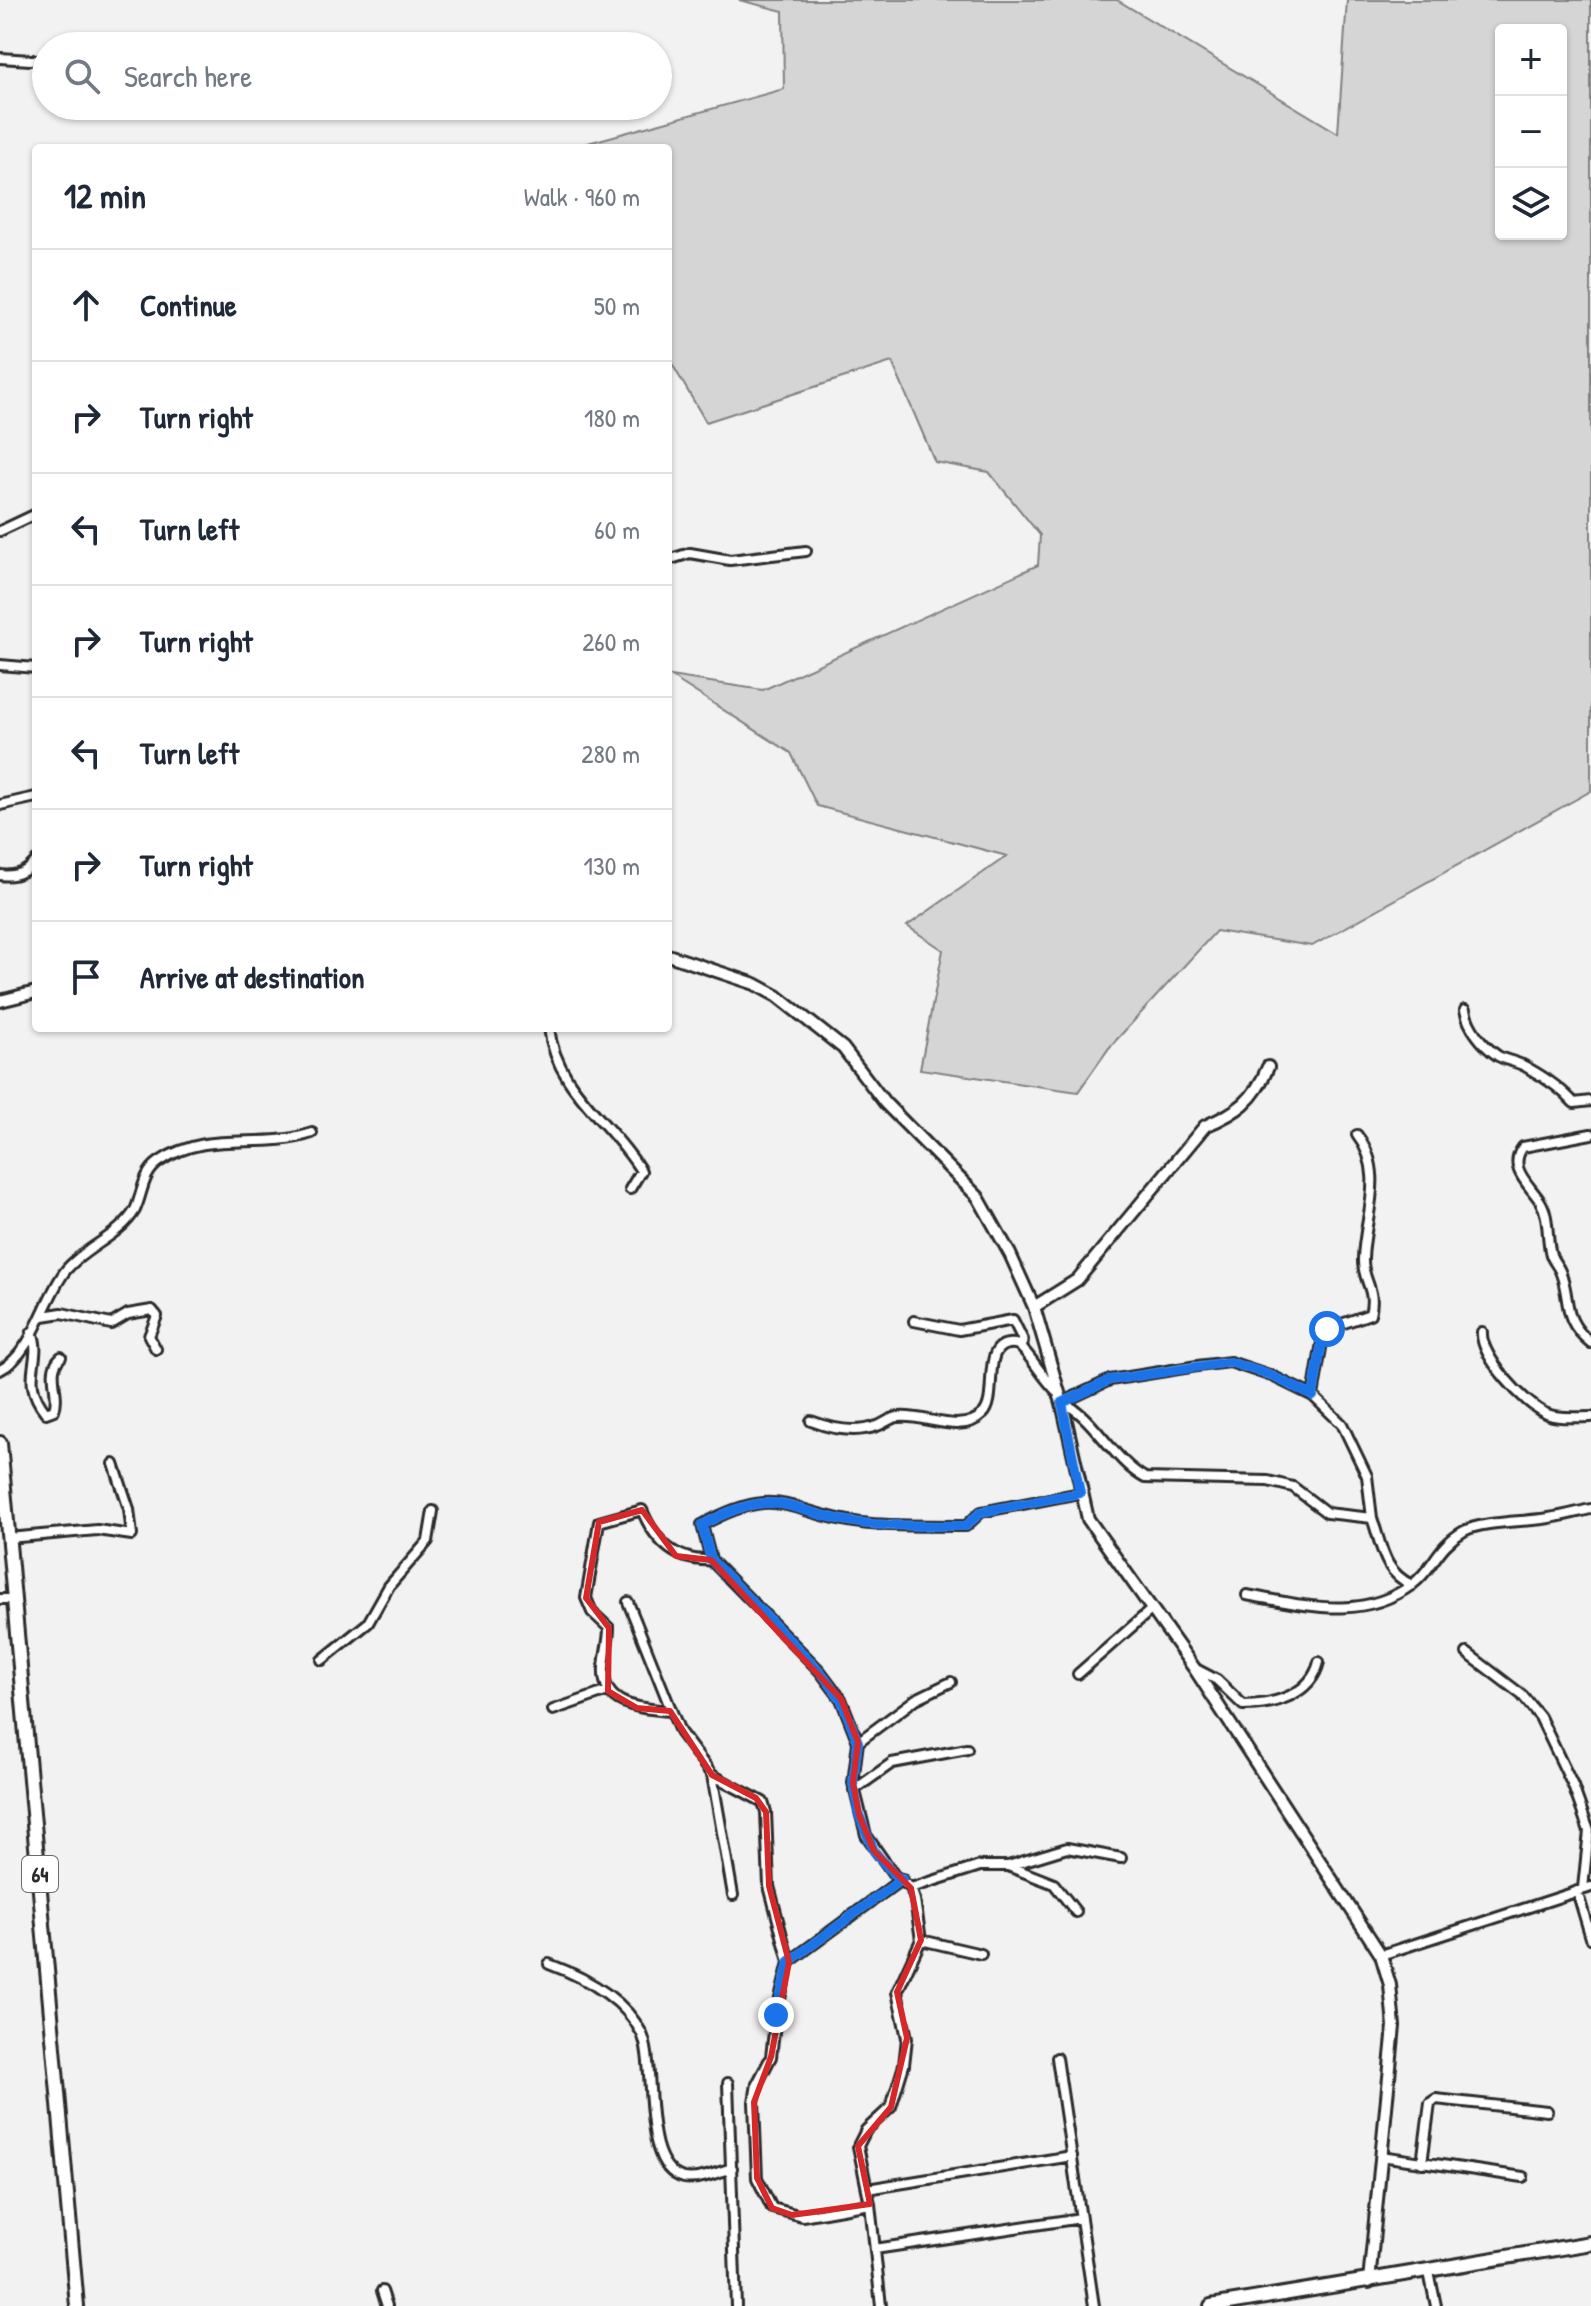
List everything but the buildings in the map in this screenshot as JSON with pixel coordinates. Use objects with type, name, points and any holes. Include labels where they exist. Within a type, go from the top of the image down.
[{"type":"main road","name":"64","points":[[0,1443],[77,2306]]},
{"type":"main road","points":[[1211,2306],[1591,2243]]},
{"type":"street","points":[[0,58],[32,60]]},
{"type":"street","points":[[0,531],[32,516]]},
{"type":"street","points":[[672,559],[690,553],[730,560],[806,551]]},
{"type":"street","points":[[0,665],[32,668]]},
{"type":"street","points":[[0,805],[32,798]]},
{"type":"street","points":[[0,875],[13,876],[32,866]]},
{"type":"street","points":[[672,956],[766,990],[843,1048],[885,1103],[978,1197],[1010,1254],[1034,1307],[1061,1398],[1080,1493],[1098,1536],[1194,1668],[1381,1955],[1390,1985],[1394,2026],[1369,2282]]},
{"type":"street","points":[[0,1001],[32,993]]},
{"type":"street","points":[[1465,1010],[1466,1020],[1498,1056],[1528,1068],[1564,1091],[1574,1103],[1591,1101]]},
{"type":"street","points":[[549,1032],[551,1047],[563,1075],[641,1171],[630,1189]]},
{"type":"street","points":[[1034,1307],[1077,1280],[1205,1126],[1230,1115],[1257,1092],[1268,1067]]},
{"type":"street","points":[[0,1370],[14,1358],[43,1316],[67,1269],[134,1210],[140,1188],[159,1162],[209,1142],[230,1139],[273,1142],[312,1133]]},
{"type":"street","points":[[1591,1134],[1523,1147],[1518,1158],[1520,1176],[1543,1207],[1551,1255],[1560,1271],[1567,1309],[1578,1330],[1591,1343]]},
{"type":"street","points":[[1313,1396],[1323,1336],[1327,1329],[1370,1314],[1373,1302],[1362,1260],[1373,1203],[1370,1162],[1365,1146],[1357,1135]]},
{"type":"street","points":[[43,1316],[62,1313],[111,1324],[128,1314],[152,1310],[157,1316],[149,1336],[156,1349]]},
{"type":"street","points":[[914,1321],[959,1330],[1013,1320],[1023,1340],[1022,1347]]},
{"type":"street","points":[[32,1332],[36,1342],[30,1378],[34,1394],[46,1413],[54,1410],[58,1400],[53,1369],[61,1357]]},
{"type":"street","points":[[1482,1332],[1481,1343],[1490,1361],[1541,1410],[1548,1415],[1591,1417]]},
{"type":"street","points":[[811,1421],[843,1430],[872,1428],[900,1416],[950,1424],[975,1419],[986,1410],[991,1395],[995,1354],[1001,1347],[1014,1344],[1022,1347],[1044,1380],[1061,1398],[1075,1407],[1087,1425],[1101,1433],[1129,1469],[1145,1478],[1268,1481],[1293,1487],[1327,1513],[1372,1518]]},
{"type":"street","points":[[1061,1398],[1110,1380],[1230,1362],[1272,1376],[1313,1396],[1342,1424],[1367,1476],[1372,1518],[1387,1565],[1396,1578],[1412,1585]]},
{"type":"street","points":[[8,1538],[97,1530],[132,1535],[129,1509],[114,1464]]},
{"type":"street","points":[[881,2306],[870,2204],[858,2146],[866,2130],[891,2107],[904,2065],[907,2038],[897,1992],[921,1940],[911,1888],[894,1875],[874,1851],[854,1790],[858,1742],[831,1683],[711,1560],[702,1525],[740,1507],[769,1500],[862,1523],[966,1526],[981,1512],[1080,1493]]},
{"type":"street","points":[[1247,1595],[1326,1608],[1356,1609],[1376,1604],[1412,1585],[1440,1548],[1467,1529],[1591,1509]]},
{"type":"street","points":[[670,1711],[637,1708],[620,1702],[608,1691],[604,1679],[609,1628],[592,1612],[586,1598],[599,1522],[642,1510],[650,1529],[676,1556],[692,1561],[711,1560]]},
{"type":"street","points":[[322,1660],[368,1623],[389,1586],[428,1541],[433,1511]]},
{"type":"street","points":[[0,1599],[14,1599]]},
{"type":"street","points":[[628,1602],[680,1732],[712,1775],[763,1802],[769,1886],[789,1962],[776,2015],[771,2057],[757,2084],[754,2102],[757,2178],[772,2208],[792,2215],[870,2204]]},
{"type":"street","points":[[1078,1674],[1152,1609]]},
{"type":"street","points":[[1467,1653],[1522,1695],[1540,1717],[1573,1786],[1589,1831],[1584,1889],[1591,1938]]},
{"type":"street","points":[[1194,1668],[1217,1680],[1243,1705],[1253,1705],[1298,1692],[1312,1682],[1319,1662]]},
{"type":"street","points":[[858,1742],[916,1699],[951,1682]]},
{"type":"street","points":[[553,1710],[608,1691]]},
{"type":"street","points":[[854,1790],[892,1763],[967,1749]]},
{"type":"street","points":[[712,1775],[733,1895]]},
{"type":"street","points":[[911,1888],[980,1866],[1008,1866],[1067,1848],[1121,1858]]},
{"type":"street","points":[[1008,1866],[1054,1884],[1076,1912]]},
{"type":"street","points":[[789,1962],[902,1879]]},
{"type":"street","points":[[1381,1955],[1584,1889]]},
{"type":"street","points":[[921,1940],[981,1954]]},
{"type":"street","points":[[549,1964],[585,1977],[618,2004],[641,2031],[650,2106],[662,2155],[670,2171],[686,2179],[732,2168]]},
{"type":"street","points":[[1057,2058],[1094,2306]]},
{"type":"street","points":[[728,2083],[736,2306]]},
{"type":"street","points":[[1422,2163],[1430,2103],[1436,2099],[1547,2111]]},
{"type":"street","points":[[867,2189],[1072,2156]]},
{"type":"street","points":[[1381,2156],[1523,2177]]},
{"type":"street","points":[[875,2249],[1081,2218]]},
{"type":"street","points":[[1429,2272],[1436,2306]]},
{"type":"street","points":[[382,2291],[387,2306]]},
{"type":"highlighted area","points":[[642,1510],[676,1556],[711,1560],[841,1699],[858,1742],[853,1783],[859,1815],[874,1851],[911,1888],[921,1940],[897,1992],[907,2038],[891,2107],[858,2146],[870,2204],[792,2215],[772,2208],[757,2178],[754,2102],[771,2057],[789,1962],[769,1886],[766,1812],[756,1798],[712,1775],[670,1711],[637,1708],[608,1691],[609,1628],[586,1598],[599,1522]]},
{"type":"shaded area","points":[[739,0],[1117,0],[1338,133],[1347,0],[1591,0],[1591,791],[1312,946],[1216,931],[1109,1048],[1078,1092],[920,1069],[943,950],[907,926],[1007,856],[817,806],[791,753],[672,676],[763,690],[1038,565],[1040,535],[989,472],[935,462],[892,362],[706,422],[672,364],[672,144],[585,144],[784,89],[783,11]]},
{"type":"route","points":[[776,2015],[789,1962],[902,1879],[894,1875],[874,1851],[859,1815],[853,1783],[858,1742],[841,1699],[820,1671],[739,1585],[711,1560],[702,1525],[740,1507],[769,1500],[862,1523],[966,1526],[981,1512],[1080,1493],[1062,1403],[1110,1380],[1230,1362],[1272,1376],[1313,1396],[1323,1336],[1327,1329]]}]
